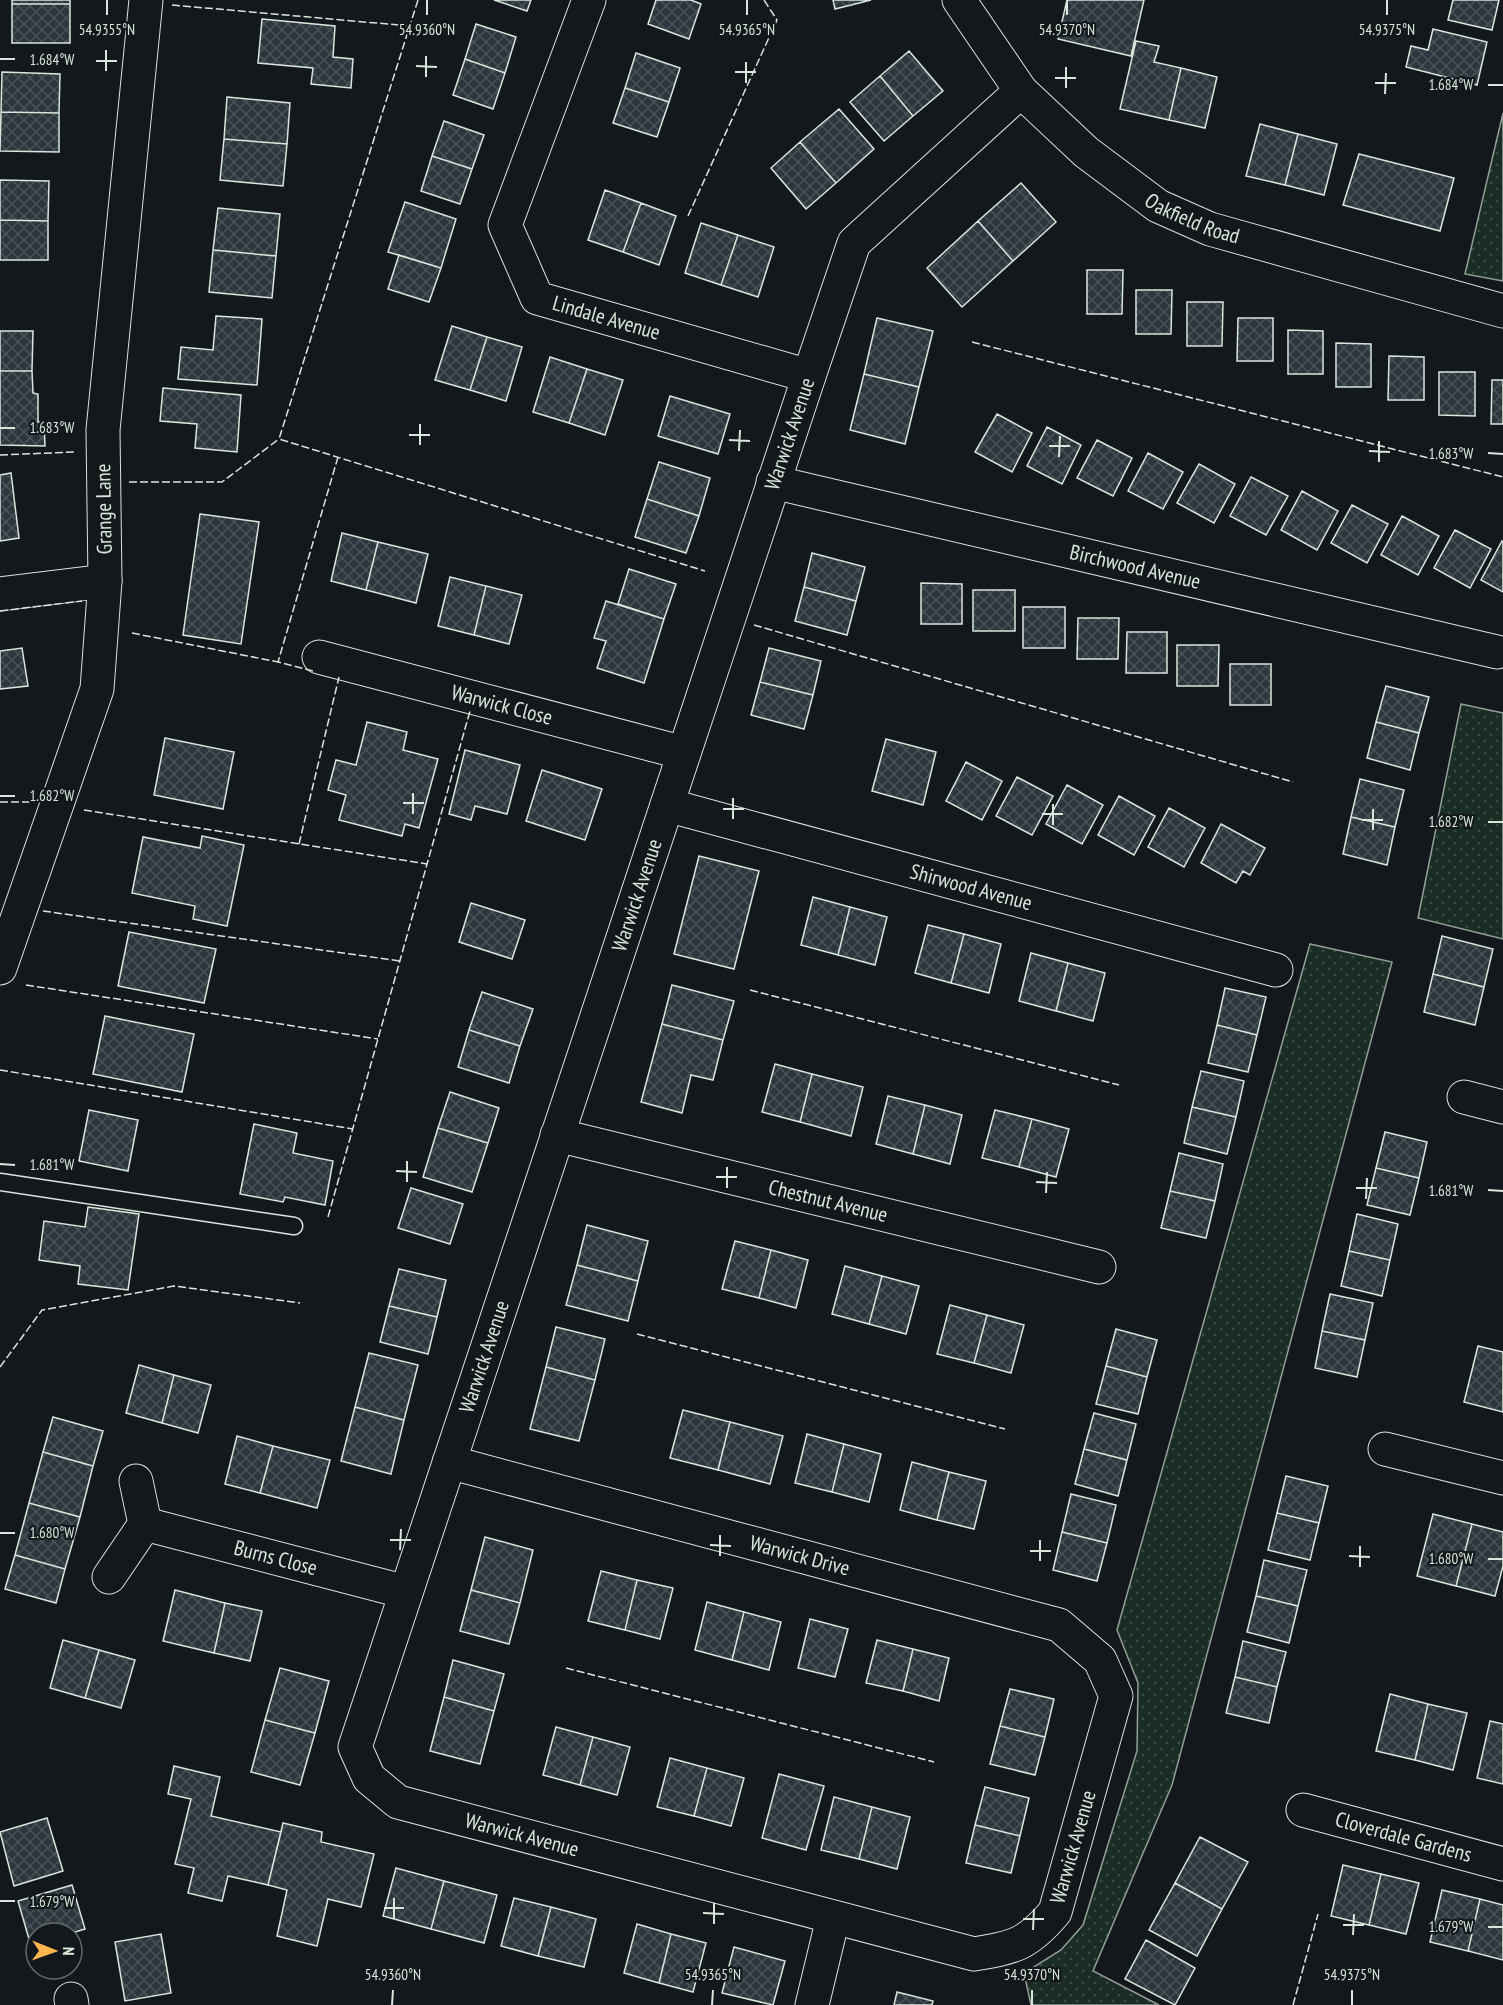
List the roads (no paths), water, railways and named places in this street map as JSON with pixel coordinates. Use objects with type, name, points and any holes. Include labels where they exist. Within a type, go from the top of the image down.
[{"type":"street","name":"Grange Lane","points":[[0,968],[97,688],[105,581],[103,430],[146,0]]},
{"type":"street","name":"Lindale Avenue","points":[[588,0],[505,225],[537,298],[808,376]]},
{"type":"street","name":"Oakfield Road","points":[[958,0],[1021,91],[1086,153],[1158,206],[1210,230],[1503,311]]},
{"type":"street","name":"Warwick Avenue","points":[[1021,91],[854,243],[355,1747],[369,1778],[398,1802],[974,1954],[1010,1948],[1035,1935],[1055,1912],[1116,1696]]},
{"type":"street","name":"Birchwood Avenue","points":[[773,482],[1497,652]]},
{"type":"street","points":[[0,594],[105,581]]},
{"type":"street","name":"Warwick Close","points":[[319,657],[684,753]]},
{"type":"street","name":"Shirwood Avenue","points":[[667,805],[1276,970]]},
{"type":"street","points":[[1464,1097],[1503,1107]]},
{"type":"street","name":"Chestnut Avenue","points":[[557,1135],[1099,1267]]},
{"type":"street","points":[[1385,1449],[1503,1478]]},
{"type":"street","name":"Warwick Drive","points":[[449,1462],[1059,1624],[1100,1660],[1116,1696]]},
{"type":"street","points":[[109,1577],[145,1524],[136,1481]]},
{"type":"street","name":"Burns Close","points":[[145,1524],[406,1592]]},
{"type":"street","name":"Cloverdale Gardens","points":[[1303,1810],[1503,1864]]},
{"type":"street","points":[[812,2005],[833,1918]]},
{"type":"lane","points":[[0,1182],[294,1226]]}]
